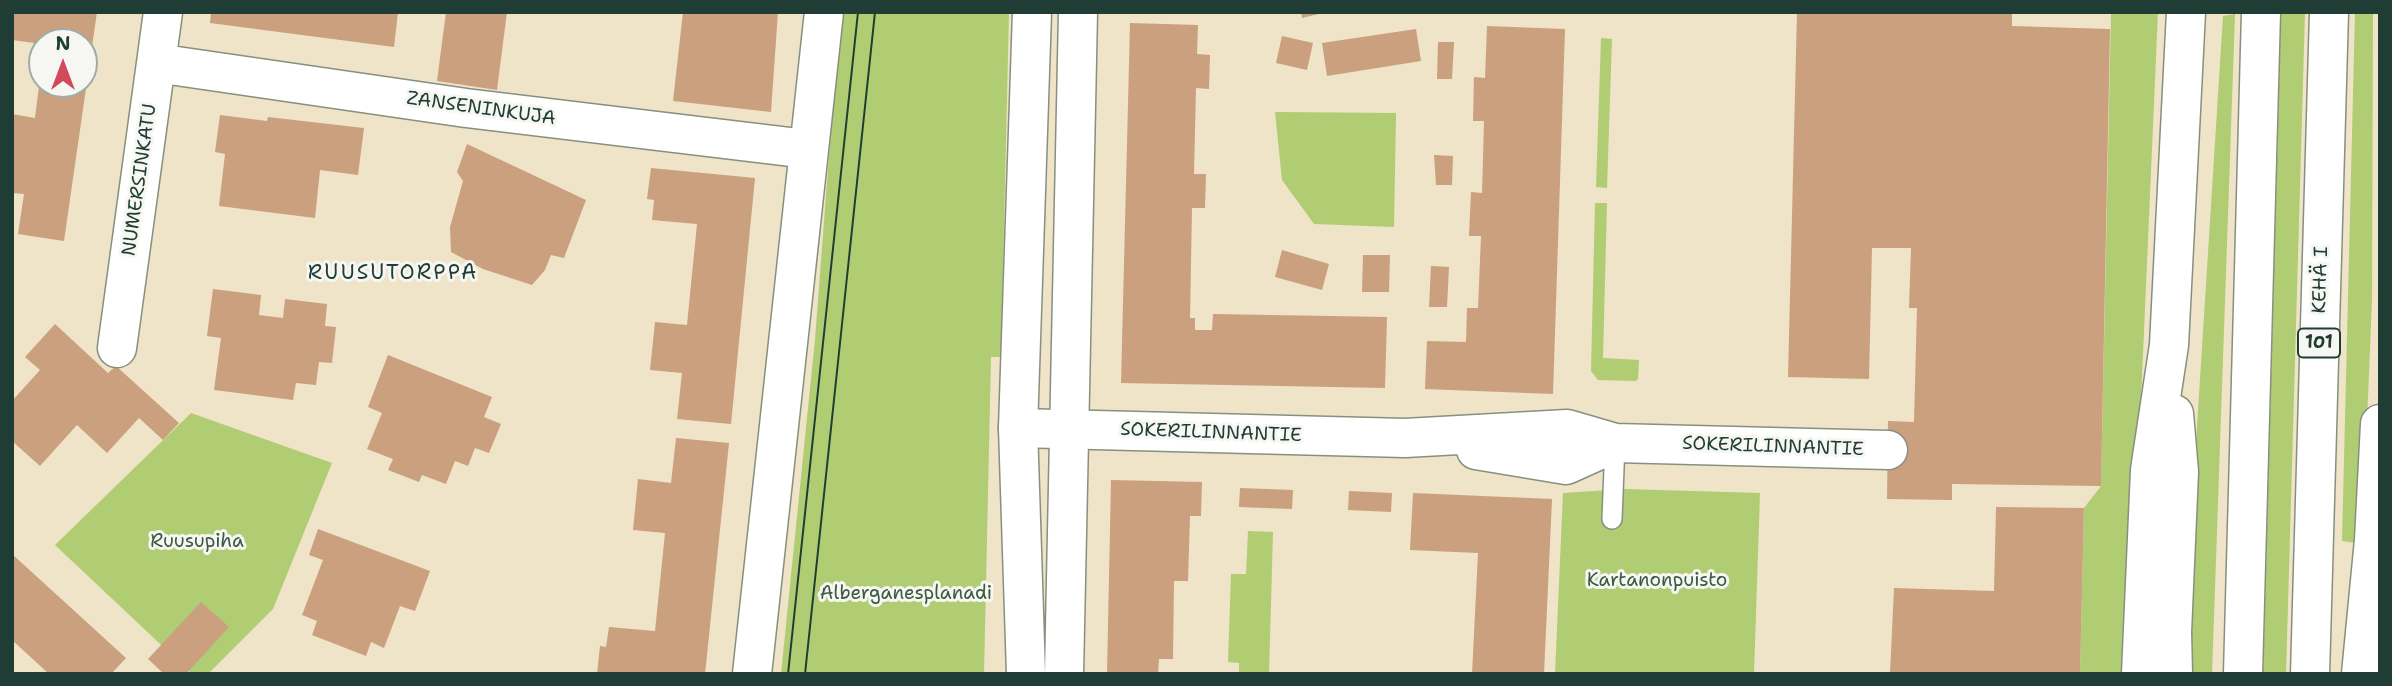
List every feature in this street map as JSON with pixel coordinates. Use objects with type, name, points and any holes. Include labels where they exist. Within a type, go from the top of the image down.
[{"type":"main road","name":"NUMERSINKATU","points":[[117,348],[163,12]]},
{"type":"main road","points":[[752,674],[824,12]]},
{"type":"main road","points":[[1026,674],[1018,428],[1032,12]]},
{"type":"main road","points":[[1064,674],[1077,12]]},
{"type":"main road","points":[[2141,674],[2150,471],[2169,345],[2186,12]]},
{"type":"main road","points":[[2243,674],[2261,12]]},
{"type":"main road","name":"KEHÄ I","points":[[2310,674],[2329,12]]},
{"type":"main road","name":"ZANSENINKUJA","points":[[156,63],[478,110],[807,149]]},
{"type":"main road","points":[[2169,345],[2179,472],[2172,632],[2173,674]]},
{"type":"main road","points":[[2361,674],[2374,540],[2380,424]]},
{"type":"main road","name":"SOKERILINNANTIE","points":[[1018,428],[1405,438],[1566,465],[1615,443],[1888,450]]},
{"type":"lane","points":[[1612,519],[1615,443]]},
{"type":"green space","name":"Alberganesplanadi","points":[[840,12],[1009,12],[1001,357],[991,357],[984,674],[781,674],[815,339]]},
{"type":"green space","points":[[2111,12],[2158,12],[2129,674],[2080,674],[2084,508],[2101,486]]},
{"type":"green space","points":[[2281,12],[2305,12],[2286,674],[2263,674]]},
{"type":"green space","points":[[2355,12],[2373,12],[2372,300],[2367,422],[2356,543],[2342,541]]},
{"type":"green space","points":[[2235,14],[2212,674],[2187,674],[2195,458],[2223,16]]},
{"type":"green space","points":[[1601,38],[1612,39],[1607,188],[1596,187]]},
{"type":"green space","points":[[1275,112],[1396,113],[1394,227],[1314,224],[1282,180]]},
{"type":"green space","points":[[1595,203],[1607,203],[1603,358],[1639,360],[1636,381],[1598,380],[1591,371]]},
{"type":"green space","name":"Ruusupiha","points":[[191,413],[332,463],[273,609],[208,674],[192,674],[55,545]]},
{"type":"green space","name":"Kartanonpuisto","points":[[1625,489],[1760,493],[1754,674],[1555,674],[1563,493]]},
{"type":"green space","points":[[1248,531],[1273,532],[1269,674],[1239,674],[1239,663],[1228,662],[1231,574],[1246,574]]},
{"type":"building","points":[[12,12],[97,12],[95,28],[28,28],[28,42],[12,40]]},
{"type":"building","points":[[211,12],[398,12],[394,47],[210,23]]},
{"type":"building","points":[[446,12],[507,12],[497,90],[437,81]]},
{"type":"building","points":[[683,12],[778,12],[771,112],[673,101]]},
{"type":"building","points":[[1301,12],[1323,12],[1323,13],[1302,18]]},
{"type":"building","points":[[1797,12],[2012,12],[2012,26],[2110,29],[2101,486],[1952,484],[1952,500],[1887,499],[1888,421],[1914,422],[1917,308],[1909,308],[1911,248],[1872,248],[1869,379],[1788,377]]},
{"type":"building","points":[[1130,23],[1198,25],[1197,54],[1210,55],[1209,89],[1196,88],[1194,174],[1206,174],[1205,208],[1192,208],[1190,318],[1195,318],[1195,330],[1212,330],[1213,314],[1387,317],[1385,388],[1121,383]]},
{"type":"building","points":[[1487,26],[1565,29],[1553,394],[1425,389],[1427,341],[1466,342],[1467,308],[1478,308],[1481,236],[1469,236],[1471,192],[1482,193],[1484,121],[1473,121],[1474,77],[1485,78]]},
{"type":"building","points":[[1416,29],[1421,61],[1327,76],[1322,43]]},
{"type":"building","points":[[1282,36],[1313,43],[1307,70],[1276,63]]},
{"type":"building","points":[[1438,42],[1454,42],[1452,79],[1437,79]]},
{"type":"building","points":[[38,98],[85,98],[64,241],[18,234],[24,194],[12,193],[12,114],[35,118]]},
{"type":"building","points":[[220,115],[267,121],[268,117],[364,128],[358,175],[320,170],[315,218],[219,206],[225,154],[215,152]]},
{"type":"building","points":[[467,144],[586,200],[564,258],[551,255],[545,270],[532,285],[483,269],[451,252],[450,227],[463,181],[457,172]]},
{"type":"building","points":[[1434,155],[1453,156],[1452,185],[1436,185]]},
{"type":"building","points":[[651,168],[755,178],[731,424],[677,419],[682,373],[650,370],[655,322],[687,325],[697,224],[652,220],[654,200],[647,199]]},
{"type":"building","points":[[1282,250],[1329,264],[1322,290],[1275,277]]},
{"type":"building","points":[[1363,255],[1390,255],[1389,292],[1362,292]]},
{"type":"building","points":[[1431,266],[1449,267],[1447,307],[1429,307]]},
{"type":"building","points":[[213,289],[261,295],[259,315],[283,318],[285,299],[327,304],[325,326],[336,327],[332,363],[319,362],[316,385],[296,383],[293,400],[214,390],[221,338],[207,336]]},
{"type":"building","points":[[55,324],[108,373],[116,366],[179,423],[163,440],[139,418],[107,453],[77,425],[40,466],[12,441],[12,401],[40,370],[25,357]]},
{"type":"building","points":[[388,355],[492,397],[484,417],[501,424],[489,453],[475,448],[468,466],[455,461],[446,484],[422,475],[419,482],[388,470],[393,459],[367,449],[382,413],[368,407]]},
{"type":"building","points":[[676,438],[729,443],[705,674],[597,674],[600,646],[606,647],[609,627],[655,631],[665,533],[633,530],[638,479],[671,483]]},
{"type":"building","points":[[1111,480],[1202,482],[1201,516],[1190,516],[1188,581],[1174,581],[1173,659],[1159,659],[1158,674],[1107,674]]},
{"type":"building","points":[[1240,488],[1293,490],[1292,509],[1239,507]]},
{"type":"building","points":[[1349,491],[1392,493],[1391,512],[1348,510]]},
{"type":"building","points":[[1413,493],[1552,499],[1544,674],[1472,674],[1478,553],[1410,550]]},
{"type":"building","points":[[1996,507],[2084,508],[2080,674],[1890,674],[1894,588],[1994,591]]},
{"type":"building","points":[[318,529],[430,571],[415,611],[400,606],[384,648],[371,642],[366,656],[312,635],[317,621],[302,615],[323,560],[309,555]]},
{"type":"building","points":[[12,554],[126,658],[111,674],[49,674],[12,640]]},
{"type":"building","points":[[201,602],[229,627],[186,674],[164,674],[148,659]]},
{"type":"tram line","points":[[788,674],[858,12]]},
{"type":"tram line","points":[[805,674],[875,12]]},
{"type":"district","name":"RUUSUTORPPA","points":[[393,274]]}]
